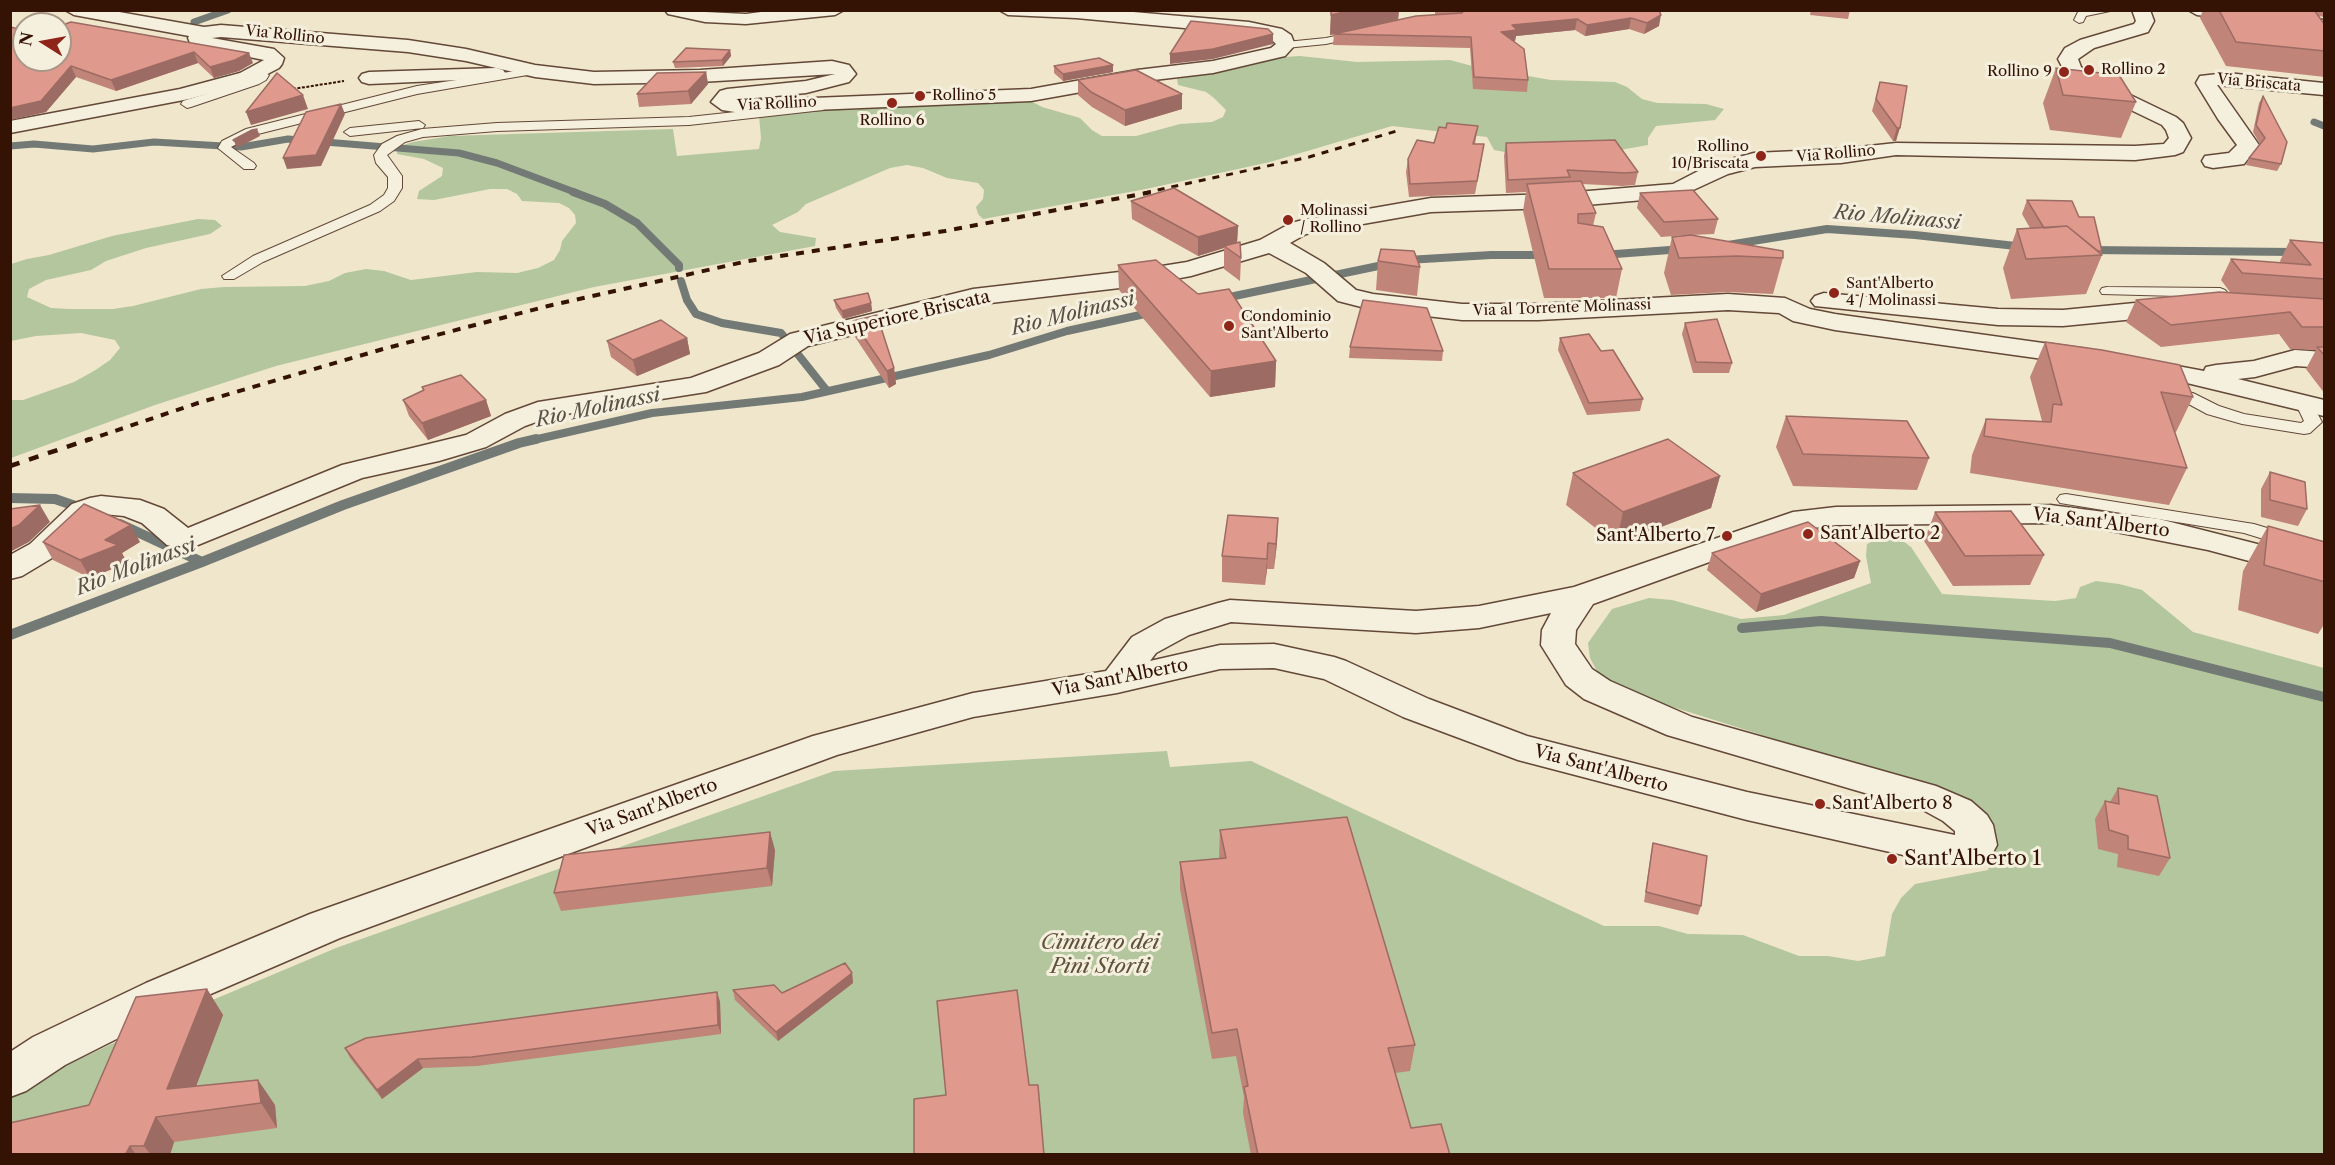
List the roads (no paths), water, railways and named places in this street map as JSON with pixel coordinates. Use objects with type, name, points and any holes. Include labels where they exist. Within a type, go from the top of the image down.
[{"type":"street","name":"Via Rollino","points":[[74,10],[204,33],[240,31],[408,46],[466,55],[535,71],[594,78],[700,76],[832,67],[842,69],[846,74],[842,78],[806,87],[727,95],[721,102],[729,106],[741,107],[860,100],[1031,95],[1137,76],[1213,67],[1278,52],[1286,45]]},
{"type":"street","points":[[674,10],[705,17],[746,19],[835,10]]},
{"type":"street","points":[[1008,10],[1077,13],[1249,28],[1275,33],[1284,39],[1286,45]]},
{"type":"street","name":"Via Rollino","points":[[1276,247],[1299,228],[1394,210],[1431,205],[1552,201],[1678,190],[1720,169],[1754,160],[1841,156],[1896,149],[2142,153],[2175,147],[2180,138],[2176,127],[2169,121],[2086,81],[2073,70],[2068,59],[2072,52],[2087,44],[2141,28],[2145,21],[2141,10]]},
{"type":"street","points":[[2197,10],[2325,25]]},
{"type":"street","name":"Via Rollino","points":[[204,33],[197,38],[198,41],[260,50],[271,55],[274,58],[272,64],[259,72]]},
{"type":"street","points":[[369,78],[471,76],[535,71]]},
{"type":"street","points":[[10,127],[111,110],[182,94],[259,72]]},
{"type":"street","name":"Via Briscata","points":[[2213,162],[2236,159],[2248,145],[2228,119],[2206,83],[2207,80],[2227,79],[2325,88]]},
{"type":"street","points":[[632,96],[693,93],[727,95]]},
{"type":"street","points":[[1896,149],[1986,159]]},
{"type":"street","name":"Via al Torrente Molinassi","points":[[1276,247],[1315,268],[1347,296],[1373,302],[1462,312],[1538,312],[1728,302],[1785,306]]},
{"type":"street","name":"Via Superiore Briscata","points":[[10,569],[41,551],[83,511],[101,505],[129,507],[153,516],[178,538],[193,537],[352,471],[439,452],[476,441],[515,420],[548,408],[696,386],[769,359],[799,340],[973,297],[1137,278],[1191,269],[1276,247]]},
{"type":"street","points":[[1785,306],[1794,301],[1839,301],[1998,317],[2063,318],[2210,303],[2239,304]]},
{"type":"street","points":[[1785,306],[1802,315],[1835,322],[2080,356],[2187,375],[2314,405]]},
{"type":"street","points":[[494,404],[696,378],[776,344],[799,340]]},
{"type":"street","points":[[2187,375],[2255,369],[2295,358],[2325,360]]},
{"type":"street","name":"Via Sant'Alberto","points":[[10,1077],[49,1051],[161,996],[325,926],[804,753],[973,705],[1117,681],[1220,657],[1274,656],[1334,669],[1416,708],[1518,747],[1747,806],[1928,846],[1962,850],[1977,845],[1972,825],[1957,811],[1936,800],[1680,726],[1597,690],[1579,677],[1558,645],[1559,630],[1567,614],[1581,596],[1793,521],[1836,516],[2039,514],[2096,519],[2213,540],[2325,571]]},
{"type":"street","points":[[1117,681],[1144,645],[1177,627],[1230,611],[1416,622],[1479,617],[1581,596]]},
{"type":"lane","points":[[2079,20],[2082,13],[2110,10]]},
{"type":"lane","points":[[2217,10],[2325,25]]},
{"type":"lane","points":[[1286,45],[1326,41],[1375,30]]},
{"type":"lane","points":[[249,166],[224,148],[226,144],[250,132],[417,90],[535,71]]},
{"type":"lane","points":[[187,104],[255,82],[262,78],[263,75],[259,72]]},
{"type":"lane","points":[[229,276],[258,260],[375,208],[390,198],[395,188],[395,176],[383,163],[380,155],[387,147],[401,139],[422,133],[689,121],[783,112],[860,100]]},
{"type":"lane","points":[[350,132],[463,123],[485,123],[497,128]]},
{"type":"lane","points":[[2107,291],[2220,293],[2239,304]]},
{"type":"lane","points":[[2153,391],[2187,397],[2213,410],[2242,419],[2304,429],[2313,422],[2314,405]]},
{"type":"lane","name":"Via Sant'Alberto","points":[[2066,499],[2247,528],[2303,545],[2317,552],[2325,561]]},
{"type":"waterway","points":[[194,22],[228,10]]},
{"type":"waterway","points":[[2314,122],[2324,126]]},
{"type":"waterway","points":[[10,146],[34,144],[93,149],[154,142],[241,147],[288,139],[459,153],[497,163],[577,193]]},
{"type":"waterway","points":[[573,192],[605,204],[637,223],[679,265],[679,268]]},
{"type":"waterway","name":"Rio Molinassi","points":[[1728,245],[1827,229],[1915,235],[2025,247]]},
{"type":"waterway","name":"Rio Molinassi","points":[[1602,255],[1683,249]]},
{"type":"waterway","name":"Rio Molinassi","points":[[2089,250],[2294,252],[2324,257]]},
{"type":"waterway","name":"Rio Molinassi","points":[[1220,299],[1407,260],[1491,255],[1548,255]]},
{"type":"waterway","points":[[681,281],[687,300],[696,314],[722,323],[781,333],[827,391]]},
{"type":"waterway","name":"Rio Molinassi","points":[[529,441],[652,413],[802,397],[989,355],[1067,331],[1154,312]]},
{"type":"waterway","name":"Rio Molinassi","points":[[202,562],[343,505],[536,439]]},
{"type":"waterway","points":[[10,498],[55,499],[84,509]]},
{"type":"waterway","points":[[120,524],[202,562]]},
{"type":"waterway","name":"Rio Molinassi","points":[[10,635],[202,562]]},
{"type":"waterway","points":[[1742,628],[1821,621],[2110,643],[2324,697]]},
{"type":"railway","points":[[1144,193],[1309,157],[1400,130]]},
{"type":"railway","points":[[85,441],[198,403],[383,349],[548,306],[748,261],[945,231],[1152,192]]},
{"type":"railway","points":[[10,466],[90,439]]},
{"type":"place","name":"Rollino 2","points":[[2089,70]]},
{"type":"place","name":"Rollino 9","points":[[2064,72]]},
{"type":"place","name":"Rollino 5","points":[[920,96]]},
{"type":"place","name":"Rollino 6","points":[[892,103]]},
{"type":"place","name":"Rollino 10/Briscata","points":[[1761,156]]},
{"type":"place","name":"Molinassi / Rollino","points":[[1288,220]]},
{"type":"place","name":"Sant'Alberto 4 / Molinassi","points":[[1834,293]]},
{"type":"place","name":"Condominio Sant'Alberto","points":[[1229,326]]},
{"type":"place","name":"Sant'Alberto 2","points":[[1808,534]]},
{"type":"place","name":"Sant'Alberto 7","points":[[1727,536]]},
{"type":"place","name":"Sant'Alberto 8","points":[[1820,804]]},
{"type":"place","name":"Sant'Alberto 1","points":[[1892,859]]},
{"type":"park label","name":"Cimitero dei Pini Storti","points":[[1100,955]]}]
